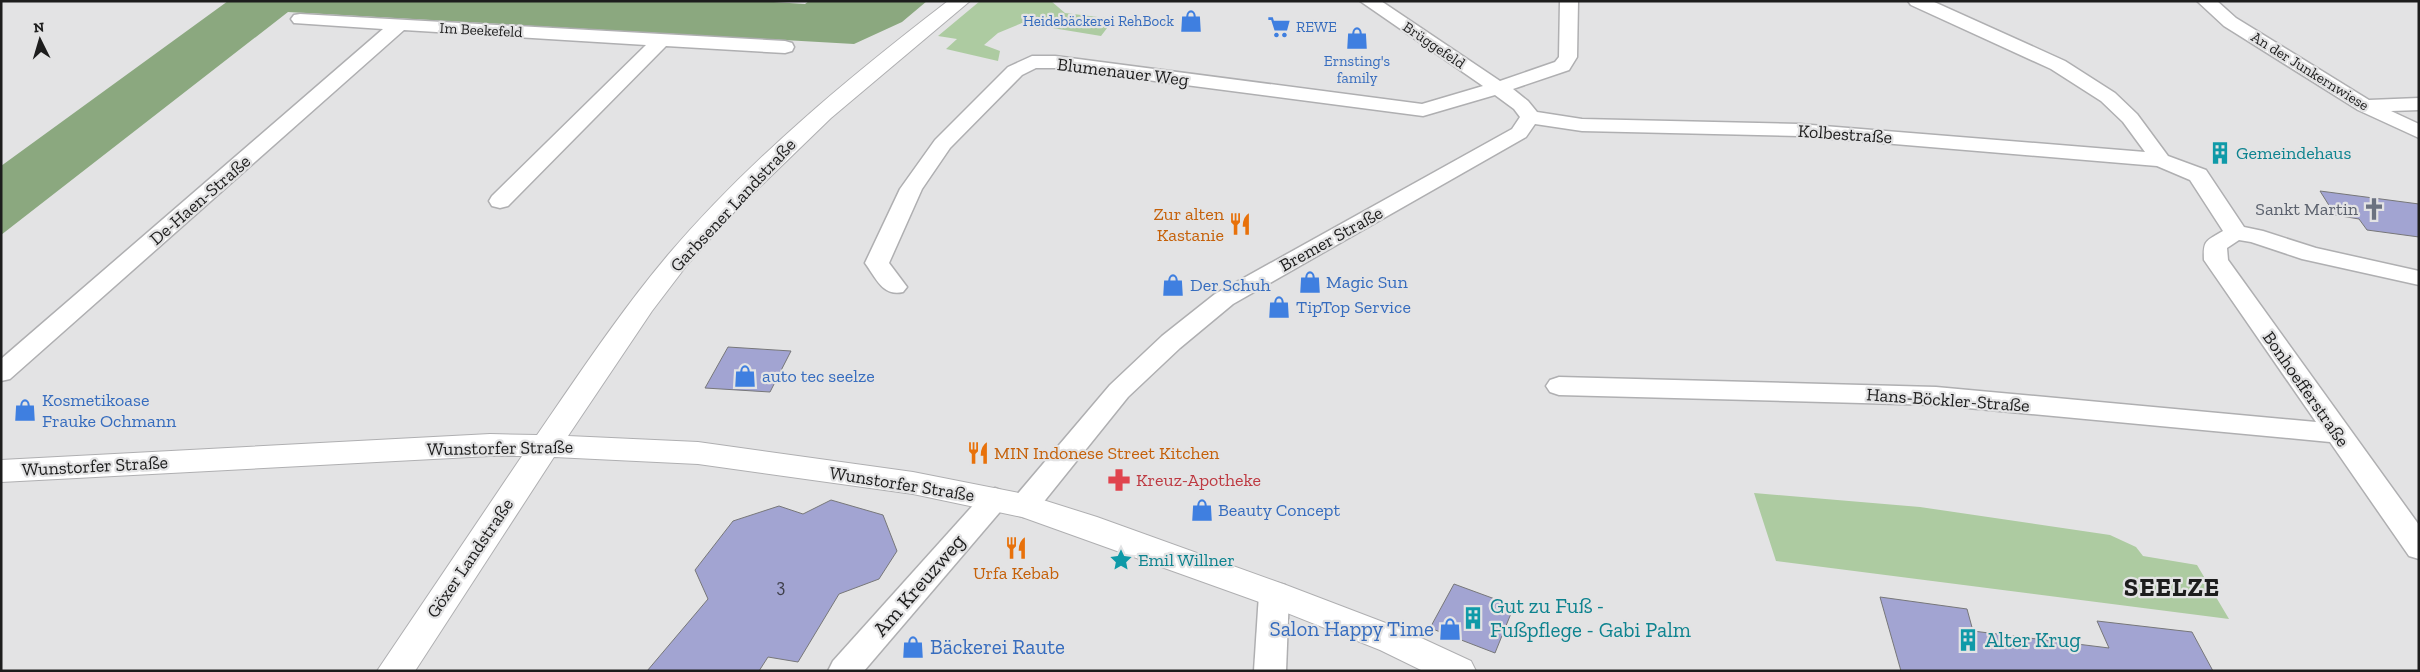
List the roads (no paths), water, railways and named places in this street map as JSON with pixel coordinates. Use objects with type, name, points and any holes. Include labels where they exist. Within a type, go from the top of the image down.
[{"type":"street","name":"Garbsener Landstraße","points":[[546,445],[649,298],[696,239],[763,169],[820,114],[891,54],[960,1]]},
{"type":"street","name":"Brüggefeld","points":[[1369,1],[1498,88]]},
{"type":"street","points":[[1498,88],[1562,66],[1568,57],[1569,1]]},
{"type":"street","points":[[1917,1],[2058,65],[2108,97],[2130,118],[2161,160],[2198,175],[2229,220],[2235,233],[2255,236],[2310,254],[2419,278]]},
{"type":"street","name":"An der Junkernwiese","points":[[2206,1],[2230,22],[2364,106],[2419,132]]},
{"type":"street","name":"Im Beekefeld","points":[[300,19],[785,47]]},
{"type":"street","name":"De-Haen-Straße","points":[[1,373],[398,26]]},
{"type":"street","points":[[500,201],[662,40]]},
{"type":"street","name":"Blumenauer Weg","points":[[895,287],[877,263],[911,189],[942,144],[1014,71],[1032,62],[1055,62],[1409,110],[1424,110],[1498,88]]},
{"type":"street","points":[[1498,88],[1521,105],[1530,117]]},
{"type":"street","points":[[2364,106],[2419,104]]},
{"type":"street","name":"Kolbestraße","points":[[1530,117],[1582,125],[1799,130],[2161,160]]},
{"type":"street","name":"Bremer Straße","points":[[1009,502],[1119,391],[1171,342],[1224,299],[1519,133],[1530,117]]},
{"type":"street","name":"Bonhoefferstraße","points":[[2235,233],[2215,244],[2216,260],[2419,548]]},
{"type":"street","name":"Hans-Böckler-Straße","points":[[1558,386],[1936,396],[2337,433]]},
{"type":"street","name":"Wunstorfer Straße","points":[[1,471],[490,445],[546,445],[698,453],[913,483],[1009,502],[1086,526],[1274,594],[1392,640],[1458,671]]},
{"type":"street","name":"Göxer Landstraße","points":[[395,671],[546,445]]},
{"type":"street","name":"Am Kreuzweg","points":[[844,671],[1009,502]]},
{"type":"street","points":[[1270,671],[1274,594]]},
{"type":"place","name":"Heidebäckerei RehBock","points":[[1191,21]]},
{"type":"place","name":"REWE","points":[[1279,27]]},
{"type":"place","name":"Ernsting's family","points":[[1357,38]]},
{"type":"place","name":"Gemeindehaus","points":[[2220,153]]},
{"type":"place","name":"Sankt Martin","points":[[2374,209]]},
{"type":"place","name":"Zur alten Kastanie","points":[[1240,224]]},
{"type":"place","name":"Magic Sun","points":[[1310,282]]},
{"type":"place","name":"Der Schuh","points":[[1173,285]]},
{"type":"place","name":"TipTop Service","points":[[1279,307]]},
{"type":"place","name":"auto tec seelze","points":[[745,376]]},
{"type":"place","name":"Kosmetikoase Frauke Ochmann","points":[[25,410]]},
{"type":"place","name":"MIN Indonese Street Kitchen","points":[[978,453]]},
{"type":"place","name":"Kreuz-Apotheke","points":[[1119,480]]},
{"type":"place","name":"Beauty Concept","points":[[1202,510]]},
{"type":"place","name":"Urfa Kebab","points":[[1016,548]]},
{"type":"place","name":"Emil Willner","points":[[1121,560]]},
{"type":"place","name":"Gut zu Fuß - Fußpflege - Gabi Palm","points":[[1473,618]]},
{"type":"place","name":"Salon Happy Time","points":[[1450,629]]},
{"type":"place","name":"Alter Krug","points":[[1968,640]]},
{"type":"place","name":"Bäckerei Raute","points":[[913,647]]},
{"type":"district","name":"SEELZE","points":[[2172,587]]}]
